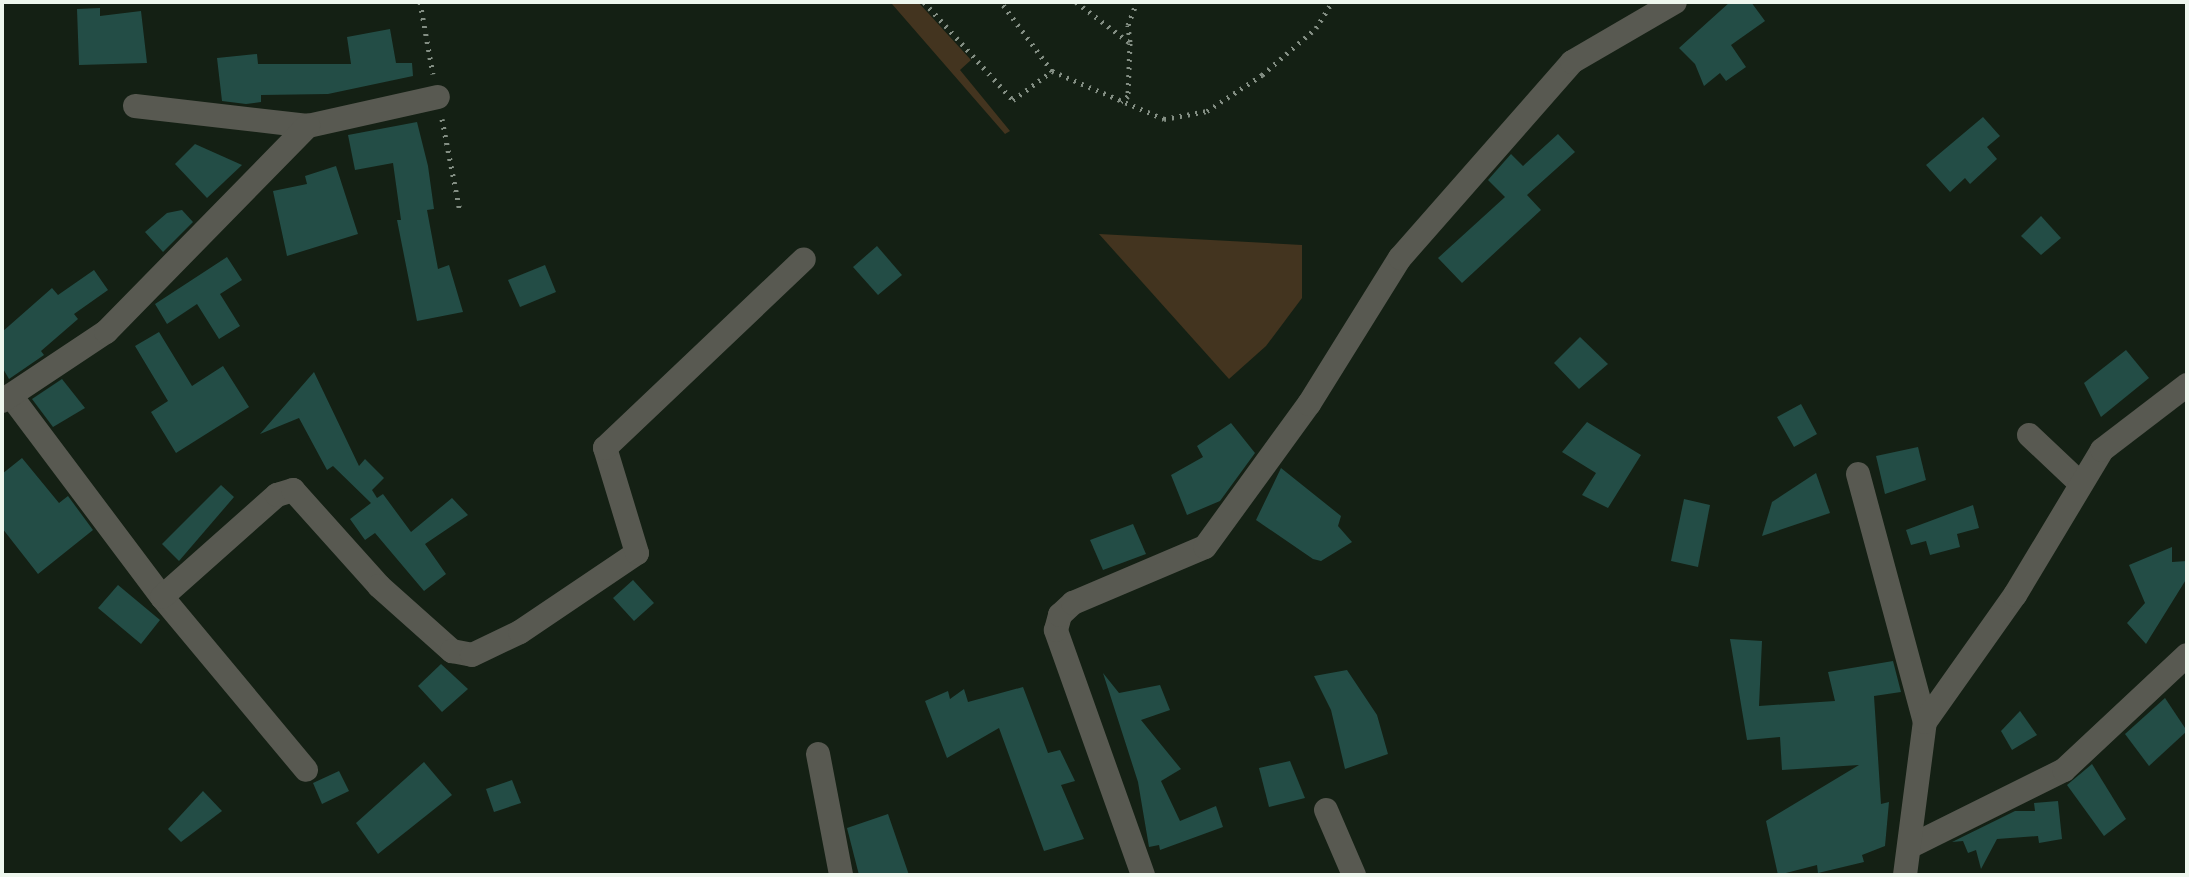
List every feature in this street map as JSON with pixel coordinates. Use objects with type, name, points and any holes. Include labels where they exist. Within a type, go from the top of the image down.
[{"type":"street","points":[[1143,875],[1056,630],[1060,615],[1073,603],[1205,547],[1309,404],[1400,258],[1572,62],[1675,2]]},
{"type":"street","points":[[135,106],[308,126],[438,97]]},
{"type":"street","points":[[306,770],[162,597],[6,398],[106,332],[308,126]]},
{"type":"street","points":[[162,597],[277,495],[293,490],[379,586],[452,651],[472,655],[520,632],[637,553],[605,448],[804,259]]},
{"type":"street","points":[[1925,722],[2015,595],[2102,450],[2187,385]]},
{"type":"street","points":[[2029,435],[2081,484]]},
{"type":"street","points":[[1858,474],[1925,722],[1905,875]]},
{"type":"street","points":[[1909,847],[2064,770],[2187,655]]},
{"type":"street","points":[[818,754],[841,875]]},
{"type":"street","points":[[1326,810],[1354,875]]},
{"type":"path","points":[[924,2],[1013,100],[1052,71]]},
{"type":"path","points":[[1001,2],[1052,71],[1164,119],[1207,111],[1273,65],[1316,28],[1332,2]]},
{"type":"path","points":[[1076,2],[1130,43]]},
{"type":"path","points":[[1121,102],[1128,96],[1128,25],[1137,2]]},
{"type":"shaded area","points":[[918,2],[971,60],[960,70],[1010,131],[1005,134],[892,4]]},
{"type":"shaded area","points":[[1099,234],[1302,245],[1302,298],[1266,346],[1229,379]]},
{"type":"building","points":[[1730,2],[1751,2],[1765,21],[1731,45],[1746,67],[1726,81],[1720,73],[1704,86],[1695,64],[1679,48]]},
{"type":"building","points":[[100,8],[100,16],[141,11],[147,63],[79,65],[77,9]]},
{"type":"building","points":[[390,29],[396,63],[412,63],[413,76],[328,94],[261,95],[261,102],[246,104],[222,101],[217,58],[257,54],[258,64],[351,64],[347,37]]},
{"type":"building","points":[[1983,117],[2000,136],[1987,147],[1997,159],[1970,184],[1965,178],[1950,192],[1926,165]]},
{"type":"building","points":[[417,122],[428,166],[434,209],[427,210],[438,269],[449,265],[463,312],[417,321],[397,220],[401,220],[393,163],[355,170],[348,135]]},
{"type":"building","points":[[1558,134],[1575,152],[1527,195],[1541,210],[1462,283],[1438,258],[1505,197],[1488,180],[1511,154],[1523,166]]},
{"type":"building","points":[[195,144],[242,165],[207,198],[175,164]]},
{"type":"building","points":[[336,166],[358,234],[287,256],[273,191],[307,184],[305,176]]},
{"type":"building","points":[[182,210],[193,222],[163,252],[145,232],[167,213]]},
{"type":"building","points":[[2041,216],[2061,238],[2041,255],[2021,236]]},
{"type":"building","points":[[877,246],[902,275],[878,295],[853,267]]},
{"type":"building","points":[[227,257],[242,280],[220,294],[240,326],[219,339],[197,304],[167,324],[155,304]]},
{"type":"building","points":[[545,265],[556,292],[520,307],[508,280]]},
{"type":"building","points":[[94,270],[108,290],[74,314],[78,319],[41,351],[44,355],[9,379],[2,367],[2,332],[52,288],[58,295]]},
{"type":"building","points":[[159,332],[192,386],[223,366],[249,407],[176,453],[151,412],[168,401],[135,346]]},
{"type":"building","points":[[1580,337],[1608,364],[1579,389],[1554,363]]},
{"type":"building","points":[[2126,350],[2149,378],[2101,417],[2084,383]]},
{"type":"building","points":[[314,372],[359,466],[365,459],[384,478],[372,490],[377,498],[383,494],[411,532],[452,498],[468,515],[425,544],[446,574],[424,591],[375,533],[365,540],[350,519],[371,503],[333,466],[327,470],[299,418],[260,434]]},
{"type":"building","points":[[62,379],[85,408],[53,427],[32,399]]},
{"type":"building","points":[[1801,404],[1817,434],[1794,447],[1777,417]]},
{"type":"building","points":[[1587,422],[1641,455],[1608,508],[1582,495],[1596,473],[1562,452]]},
{"type":"building","points":[[1231,423],[1255,453],[1220,501],[1187,515],[1171,475],[1203,457],[1197,446]]},
{"type":"building","points":[[1918,447],[1926,480],[1885,494],[1876,456]]},
{"type":"building","points":[[22,458],[59,503],[68,496],[93,530],[38,574],[2,528],[2,474]]},
{"type":"building","points":[[1281,468],[1341,516],[1338,526],[1352,542],[1321,561],[1313,559],[1256,520]]},
{"type":"building","points":[[1816,473],[1830,513],[1762,536],[1772,502]]},
{"type":"building","points":[[221,485],[234,497],[179,561],[162,544]]},
{"type":"building","points":[[1684,499],[1710,505],[1698,567],[1671,561]]},
{"type":"building","points":[[1973,505],[1979,528],[1957,534],[1960,547],[1930,555],[1926,541],[1911,545],[1906,530]]},
{"type":"building","points":[[1133,524],[1146,554],[1103,570],[1090,540]]},
{"type":"building","points":[[2172,547],[2172,562],[2187,561],[2187,578],[2146,644],[2127,623],[2145,603],[2129,565]]},
{"type":"building","points":[[633,580],[654,603],[634,621],[613,598]]},
{"type":"building","points":[[118,585],[160,620],[141,644],[98,608]]},
{"type":"building","points":[[1730,639],[1762,641],[1759,706],[1835,701],[1828,672],[1893,661],[1901,692],[1874,696],[1881,804],[1889,802],[1885,846],[1862,855],[1864,862],[1818,873],[1817,865],[1778,875],[1766,821],[1859,765],[1782,770],[1780,737],[1747,740]]},
{"type":"building","points":[[441,664],[468,689],[442,712],[418,686]]},
{"type":"building","points":[[1347,670],[1377,715],[1388,754],[1345,769],[1331,710],[1314,676]]},
{"type":"building","points":[[1103,673],[1119,693],[1160,685],[1170,710],[1141,720],[1181,769],[1161,781],[1180,821],[1216,806],[1223,827],[1160,850],[1159,845],[1149,847],[1138,782]]},
{"type":"building","points":[[1023,687],[1048,753],[1060,750],[1075,781],[1061,785],[1084,839],[1044,851],[999,728],[947,758],[925,701],[948,691],[950,699],[964,689],[968,702]]},
{"type":"building","points":[[2165,698],[2187,731],[2149,766],[2125,734]]},
{"type":"building","points":[[2020,711],[2037,735],[2012,750],[2001,731]]},
{"type":"building","points":[[1290,761],[1305,798],[1269,807],[1259,768]]},
{"type":"building","points":[[424,762],[452,795],[378,854],[356,823]]},
{"type":"building","points":[[2092,764],[2126,819],[2104,836],[2067,785]]},
{"type":"building","points":[[339,771],[349,791],[322,804],[313,783]]},
{"type":"building","points":[[512,780],[521,803],[494,812],[486,789]]},
{"type":"building","points":[[203,791],[222,811],[181,842],[168,829]]},
{"type":"building","points":[[2058,801],[2062,839],[2039,843],[2038,836],[1997,839],[1981,869],[1976,850],[1968,853],[1963,841],[1952,842],[2015,811],[2035,811],[2034,803]]},
{"type":"building","points":[[888,814],[909,875],[859,875],[847,828]]}]
